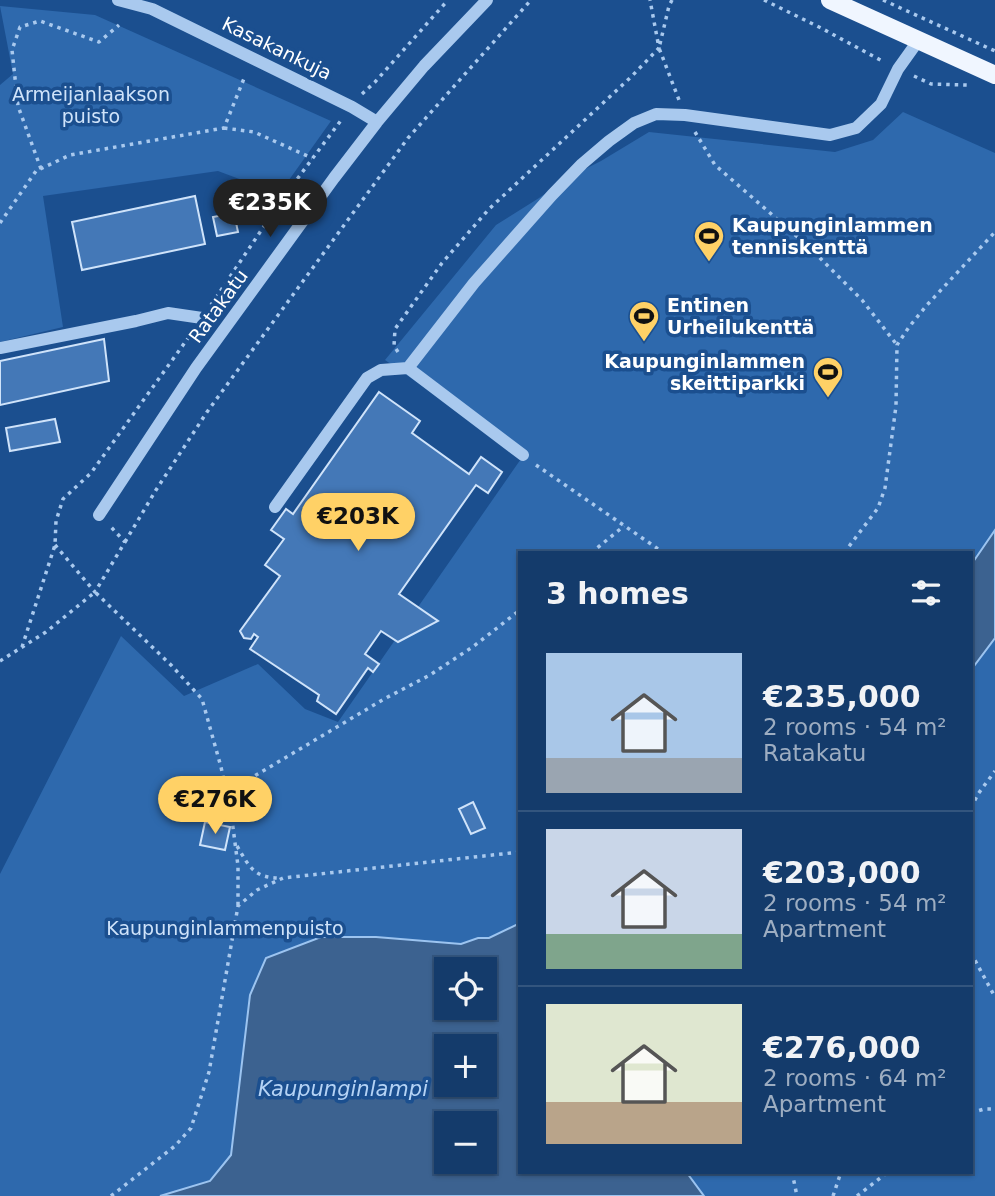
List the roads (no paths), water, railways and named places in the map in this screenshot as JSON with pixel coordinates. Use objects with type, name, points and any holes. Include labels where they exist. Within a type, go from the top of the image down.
[{"type":"main road","points":[[830,0],[995,75]]},
{"type":"street","name":"Kasakankuja","points":[[118,0],[152,9],[352,107],[377,122]]},
{"type":"street","name":"Ratakatu","points":[[99,514],[196,368],[334,178],[424,66],[487,0]]},
{"type":"street","points":[[408,368],[474,283],[582,164],[634,123],[656,114],[830,135],[856,128],[881,104],[898,69],[918,41]]},
{"type":"street","points":[[0,348],[167,313],[202,318]]},
{"type":"street","points":[[275,507],[367,378],[382,370],[408,368],[523,456]]},
{"type":"water","points":[[995,530],[995,638],[973,667],[973,562]]},
{"type":"water","name":"Kaupunginlampi","points":[[518,924],[518,1174],[688,1174],[704,1196],[160,1196],[210,1181],[231,1155],[250,995],[266,958],[321,937],[376,937],[461,944],[478,938],[489,938]]},
{"type":"place","name":"Kaupunginlammen tenniskenttä","points":[[709,263]]},
{"type":"place","name":"Entinen Urheilukenttä","points":[[644,343]]},
{"type":"place","name":"Kaupunginlammen skeittiparkki","points":[[828,399]]},
{"type":"park label","name":"Armeijanlaakson puisto","points":[[91,105]]},
{"type":"park label","name":"Kaupunginlammenpuisto","points":[[225,928]]}]
